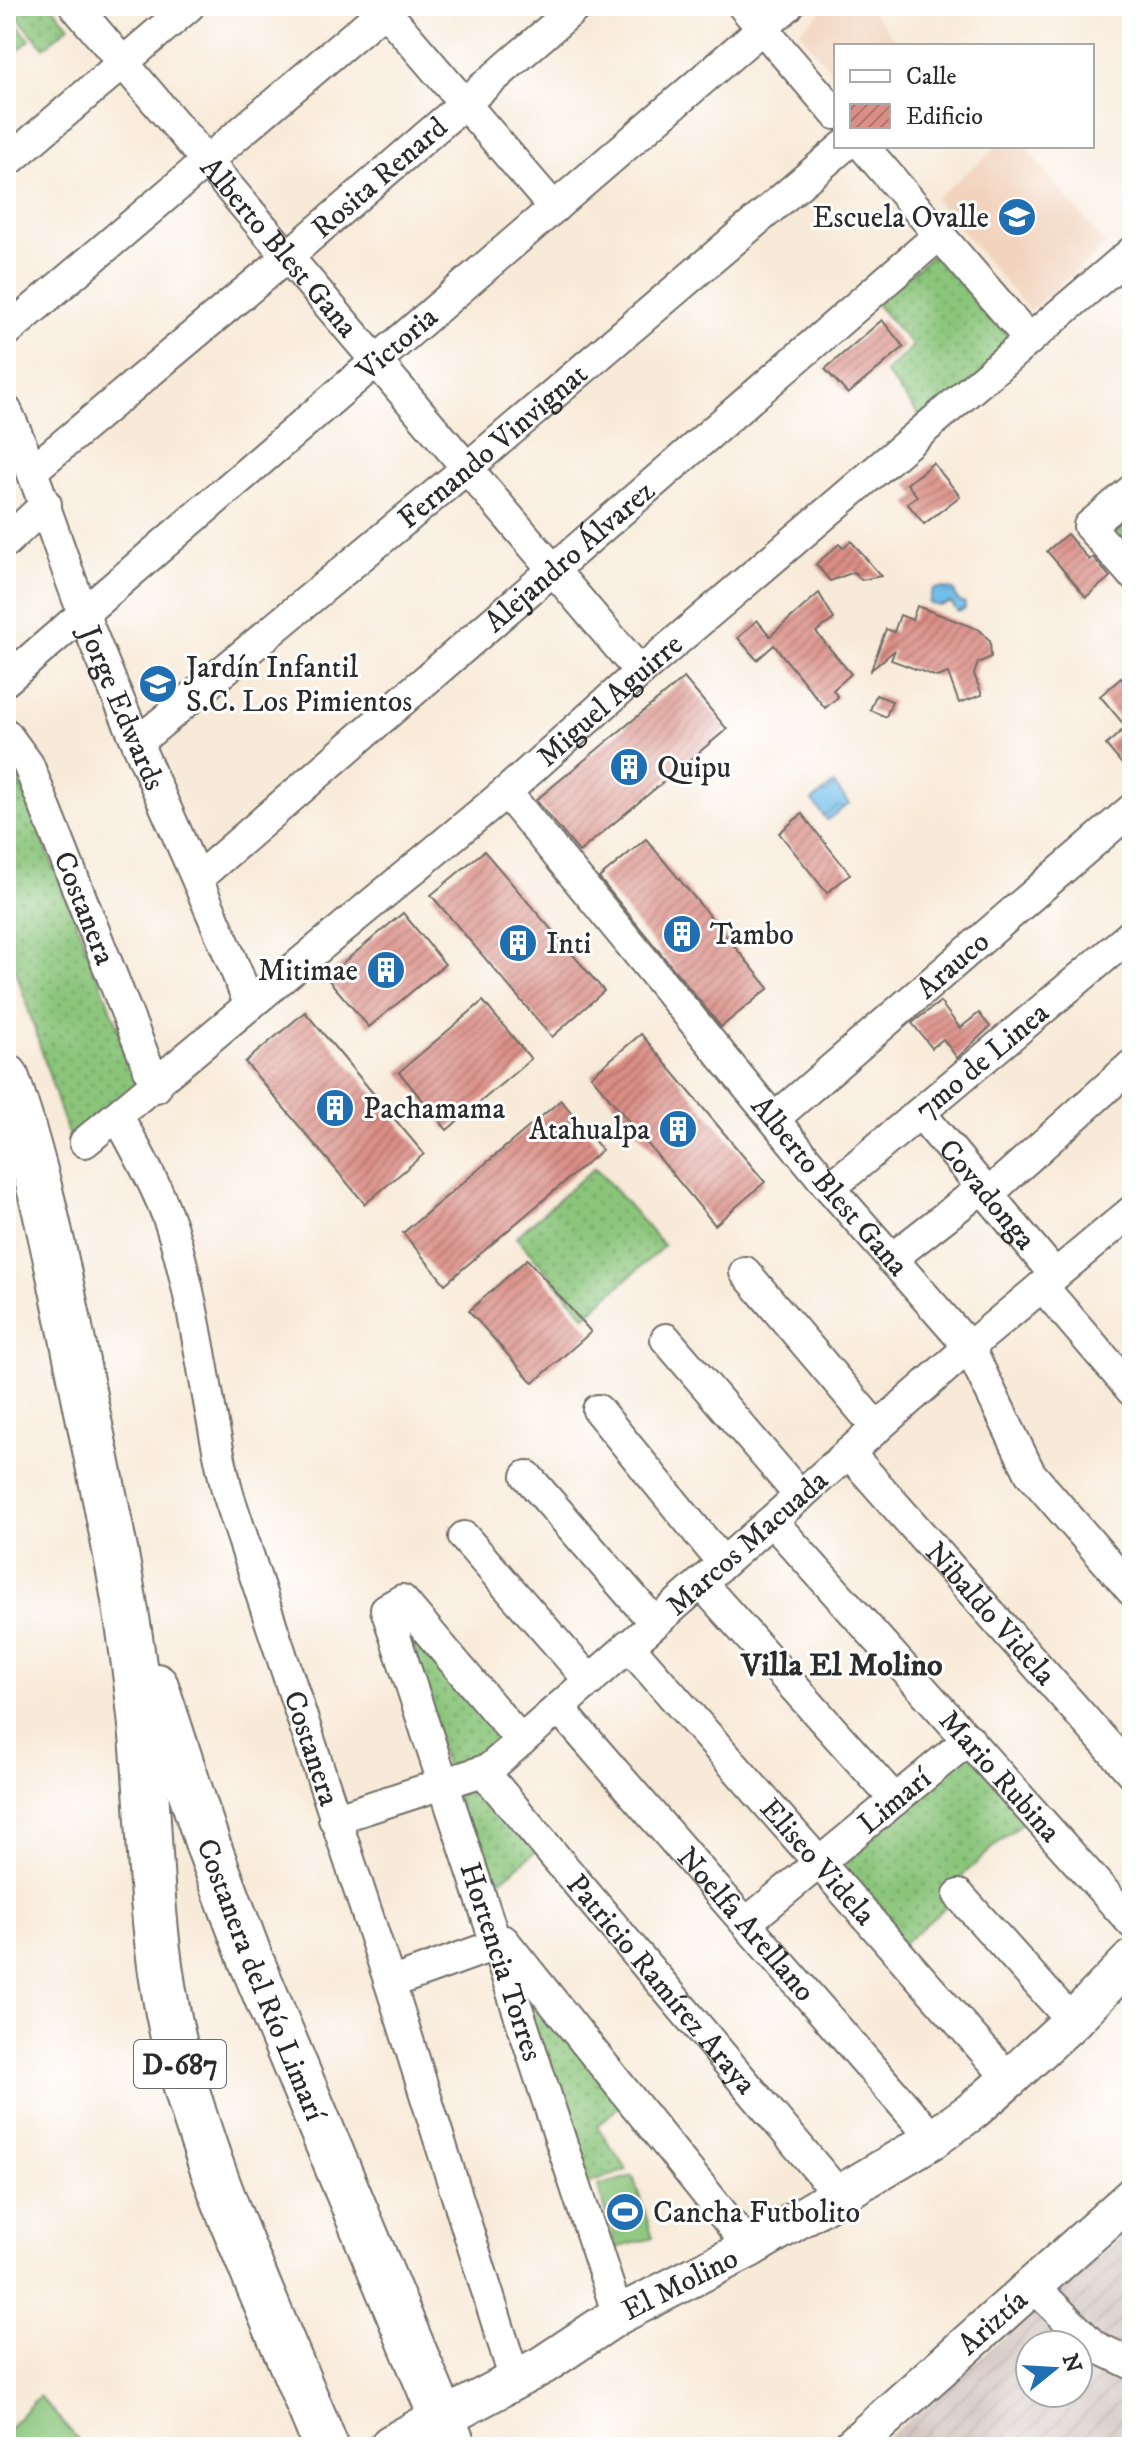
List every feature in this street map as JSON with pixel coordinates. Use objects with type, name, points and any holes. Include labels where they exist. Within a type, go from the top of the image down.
[{"type":"highway","name":"Costanera del Río Limarí","points":[[6,1076],[45,1205],[105,1500],[139,1702],[153,1921],[174,2043],[210,2158],[326,2447]]},
{"type":"highway","name":"Costanera del Río Limarí","points":[[105,1500],[171,1736],[228,1901],[448,2433]]},
{"type":"highway","points":[[392,2447],[448,2433]]},
{"type":"main road","name":"El Molino","points":[[448,2433],[515,2380],[618,2315],[750,2248],[933,2139],[1009,2079],[1072,2021],[1132,1959]]},
{"type":"main road","name":"Ariztía","points":[[852,2447],[1132,2197]]},
{"type":"street","name":"Alberto Blest Gana","points":[[75,6],[640,672]]},
{"type":"street","points":[[6,163],[189,6]]},
{"type":"street","name":"Rosita Renard","points":[[34,469],[288,256],[577,6]]},
{"type":"street","name":"Victoria","points":[[6,680],[554,208],[753,17],[788,6]]},
{"type":"street","points":[[6,332],[385,7],[554,208]]},
{"type":"street","points":[[753,17],[834,112]]},
{"type":"street","name":"Fernando Vinvignat","points":[[138,742],[467,468],[842,148]]},
{"type":"street","points":[[865,148],[1029,339]]},
{"type":"street","name":"Alejandro Álvarez","points":[[199,877],[939,235]]},
{"type":"street","name":"Miguel Aguirre","points":[[85,1142],[156,1087],[249,1003],[506,792],[640,672],[1029,339],[1130,258]]},
{"type":"street","name":"Jorge Edwards","points":[[6,410],[34,469],[83,614],[199,877],[249,1003]]},
{"type":"street","points":[[1132,490],[1089,526],[1132,574]]},
{"type":"street","points":[[6,542],[46,504]]},
{"type":"street","name":"Costanera","points":[[6,734],[28,764],[156,1087]]},
{"type":"street","name":"Alberto Blest Gana","points":[[506,792],[830,1188],[969,1347],[1030,1473],[1132,1591]]},
{"type":"street","name":"Arauco","points":[[774,1119],[1132,809]]},
{"type":"street","name":"7mo de Linea","points":[[830,1188],[1126,951]]},
{"type":"street","points":[[891,1259],[985,1191],[1132,1065]]},
{"type":"street","name":"Covadonga","points":[[921,1114],[985,1191],[1132,1391]]},
{"type":"street","name":"Costanera","points":[[118,1116],[148,1172],[175,1238],[197,1333],[210,1419],[228,1494],[390,1983],[515,2380]]},
{"type":"street","name":"Marcos Macuada","points":[[334,1819],[483,1771],[1048,1280],[1128,1224]]},
{"type":"street","points":[[745,1272],[877,1428]]},
{"type":"street","points":[[666,1339],[800,1496]]},
{"type":"street","points":[[598,1410],[723,1563]]},
{"type":"street","name":"Nibaldo Videla","points":[[849,1453],[1132,1773]]},
{"type":"street","points":[[527,1476],[655,1623]]},
{"type":"street","name":"Mario Rubina","points":[[772,1521],[1132,1923]]},
{"type":"street","points":[[464,1537],[590,1681]]},
{"type":"street","points":[[701,1583],[895,1800]]},
{"type":"street","name":"Hortencia Torres","points":[[521,1741],[402,1600],[386,1609],[496,1936],[618,2315]]},
{"type":"street","name":"Eliseo Videla","points":[[628,1645],[816,1863],[1009,2079]]},
{"type":"street","name":"Noelfa Arellano","points":[[559,1708],[933,2139]]},
{"type":"street","name":"Limarí","points":[[746,1923],[969,1739]]},
{"type":"street","name":"Patricio Ramírez Araya","points":[[483,1771],[840,2196]]},
{"type":"street","points":[[959,1895],[1072,2021]]},
{"type":"street","points":[[390,1983],[496,1936],[750,2248]]},
{"type":"street","points":[[1032,2285],[1094,2346],[1132,2364]]},
{"type":"shaded area","points":[[829,6],[868,6],[898,44],[834,44],[834,75],[799,31]]},
{"type":"shaded area","name":"Escuela Ovalle","points":[[997,148],[1026,148],[1106,245],[1029,311],[935,199]]},
{"type":"shaded area","points":[[1132,2227],[1132,2447],[877,2447]]},
{"type":"green space","points":[[8,6],[52,6],[69,26],[44,48]]},
{"type":"green space","points":[[6,12],[30,40],[6,61]]},
{"type":"green space","points":[[936,252],[1018,347],[926,424],[885,372],[913,346],[876,304]]},
{"type":"green space","points":[[1132,499],[1132,556],[1108,529]]},
{"type":"green space","points":[[6,748],[143,1088],[71,1144],[6,939]]},
{"type":"green space","points":[[595,1167],[664,1246],[585,1316],[516,1237]]},
{"type":"green space","points":[[404,1610],[505,1736],[472,1761],[446,1770]]},
{"type":"green space","points":[[965,1749],[1027,1818],[948,1888],[955,1899],[898,1948],[828,1865]]},
{"type":"green space","points":[[488,1784],[540,1848],[487,1891],[455,1795]]},
{"type":"green space","points":[[513,1973],[623,2103],[597,2126],[627,2170],[582,2186]]},
{"type":"green space","name":"Cancha Futbolito","points":[[633,2176],[653,2238],[616,2248],[598,2186]]},
{"type":"green space","points":[[39,2396],[85,2447],[6,2447],[6,2431]]},
{"type":"water","points":[[933,589],[954,590],[957,600],[965,604],[965,609],[958,612],[951,603],[939,606],[929,603]]},
{"type":"water","points":[[834,784],[849,804],[827,820],[812,801]]},
{"type":"building","points":[[882,320],[904,347],[848,394],[825,369]]},
{"type":"building","points":[[933,463],[960,496],[924,524],[907,503],[917,496],[907,484]]},
{"type":"building","points":[[1067,534],[1089,560],[1093,557],[1110,577],[1086,597],[1047,551]]},
{"type":"building","points":[[851,541],[881,576],[861,580],[854,572],[830,581],[816,564],[839,544],[843,548]]},
{"type":"building","points":[[819,593],[834,619],[816,632],[851,674],[833,690],[838,697],[825,708],[774,645],[757,660],[738,638],[757,620],[770,636]]},
{"type":"building","points":[[917,606],[980,630],[990,641],[991,657],[978,663],[974,674],[982,695],[959,703],[948,673],[937,677],[891,660],[895,650],[871,670],[886,629],[894,632],[900,615],[912,620]]},
{"type":"building","name":"Quipu","points":[[684,678],[727,729],[579,852],[536,800]]},
{"type":"building","points":[[1121,678],[1132,691],[1132,776],[1106,745],[1126,727],[1100,696]]},
{"type":"building","points":[[876,695],[892,701],[886,717],[870,710]]},
{"type":"building","points":[[802,814],[850,874],[827,893],[779,833]]},
{"type":"building","name":"Tambo","points":[[646,839],[769,988],[721,1027],[599,878]]},
{"type":"building","name":"Inti","points":[[484,851],[604,991],[552,1037],[431,895]]},
{"type":"building","name":"Mitimae","points":[[403,913],[445,964],[369,1027],[326,977]]},
{"type":"building","points":[[483,1001],[531,1059],[447,1130],[399,1072]]},
{"type":"building","points":[[940,1002],[960,1028],[979,1013],[990,1027],[957,1058],[943,1039],[932,1048],[912,1023]]},
{"type":"building","name":"Pachamama","points":[[305,1012],[424,1154],[365,1204],[245,1062]]},
{"type":"building","name":"Atahualpa","points":[[641,1034],[765,1182],[715,1225],[591,1076]]},
{"type":"building","points":[[561,1100],[602,1150],[445,1284],[403,1233]]},
{"type":"building","points":[[527,1259],[591,1332],[533,1383],[469,1311]]},
{"type":"place","name":"Escuela Ovalle","points":[[1017,217]]},
{"type":"place","name":"Jardín Infantil S.C. Los Pimientos","points":[[158,684]]},
{"type":"place","name":"Quipu","points":[[629,767]]},
{"type":"place","name":"Tambo","points":[[682,934]]},
{"type":"place","name":"Inti","points":[[518,943]]},
{"type":"place","name":"Mitimae","points":[[386,970]]},
{"type":"place","name":"Pachamama","points":[[335,1108]]},
{"type":"place","name":"Atahualpa","points":[[678,1129]]},
{"type":"place","name":"Cancha Futbolito","points":[[625,2212]]},
{"type":"district","name":"Villa El Molino","points":[[842,1664]]}]
